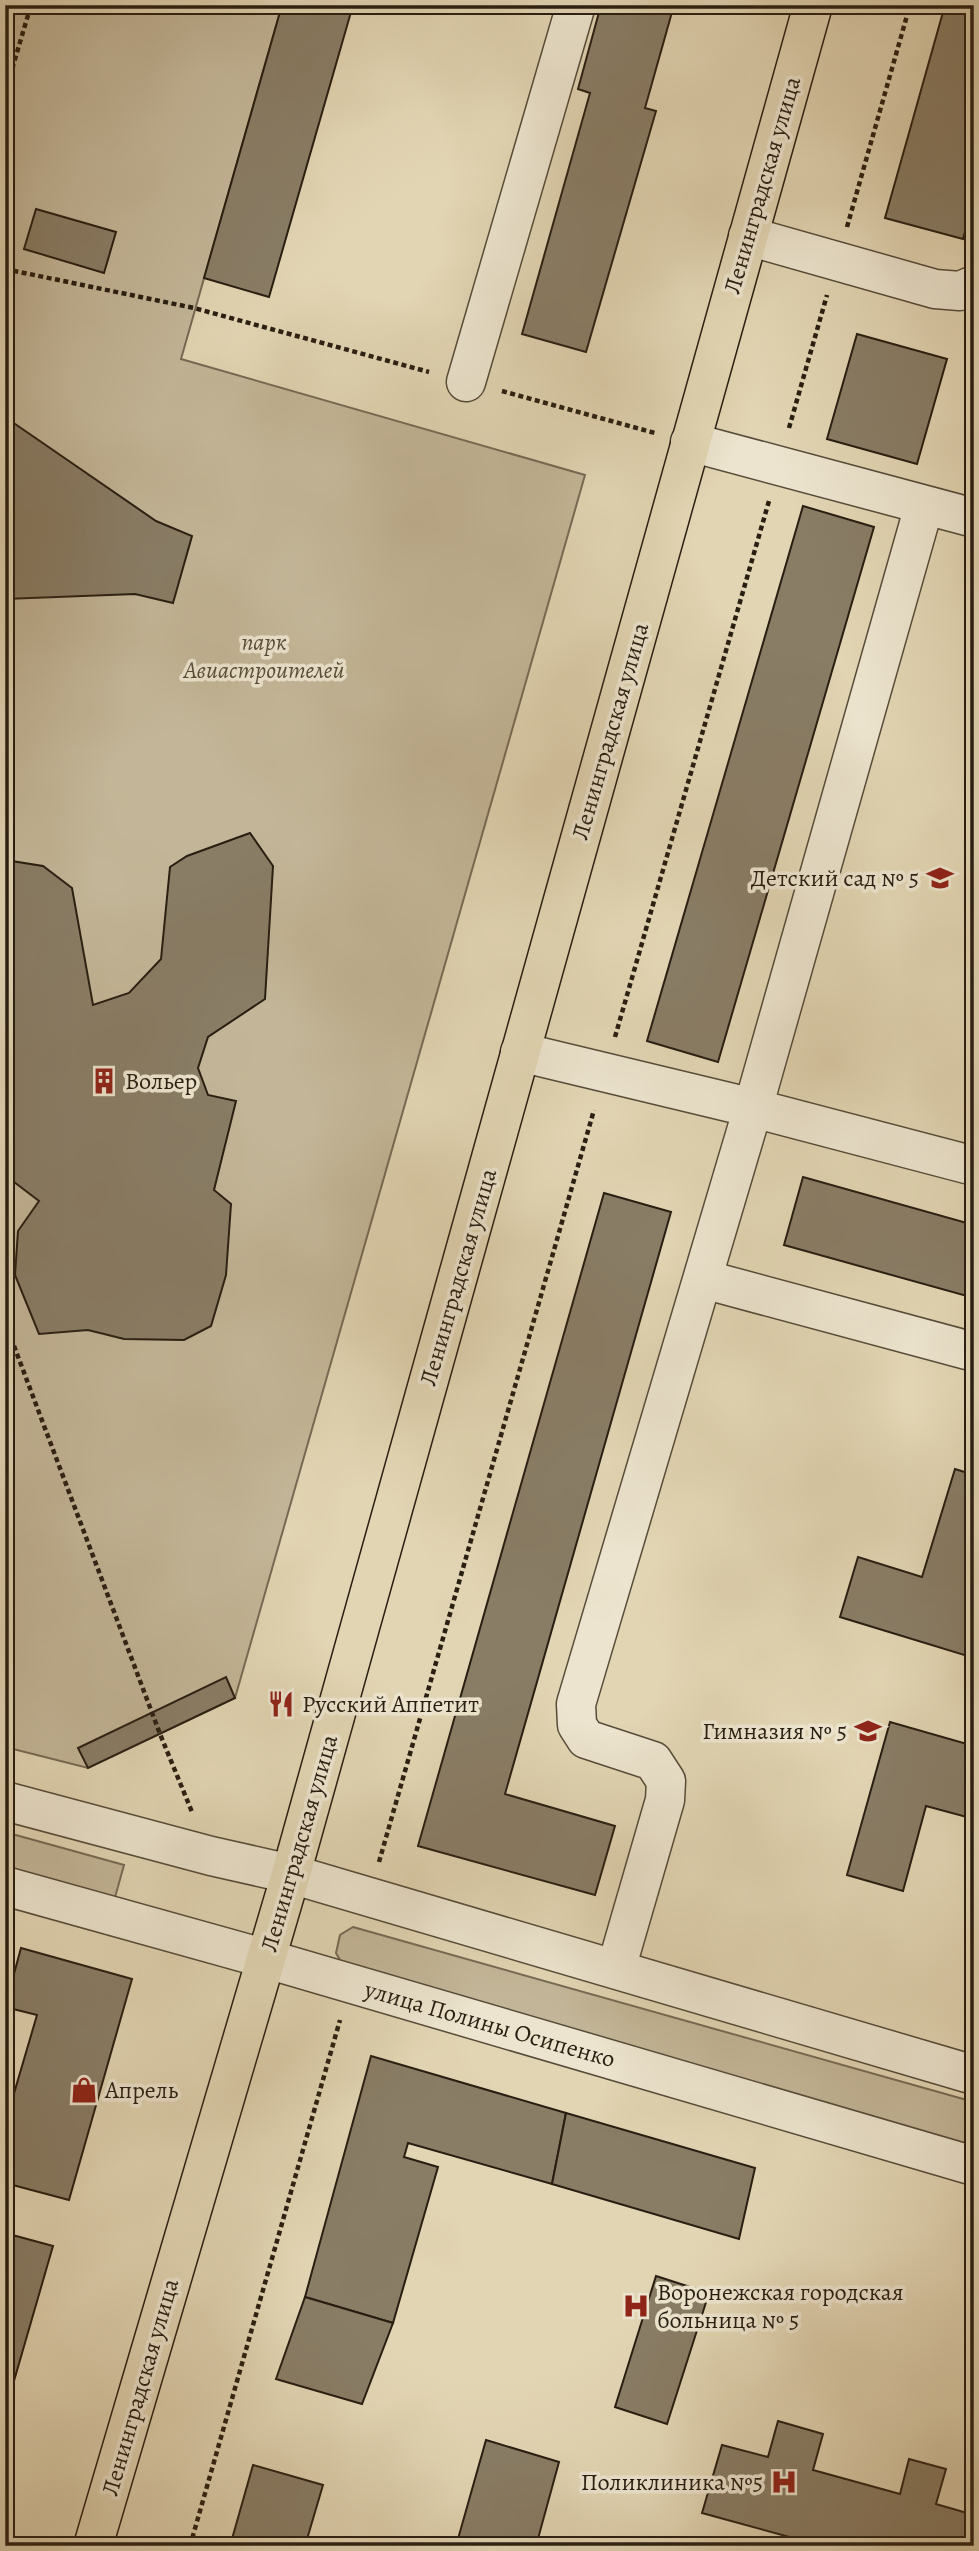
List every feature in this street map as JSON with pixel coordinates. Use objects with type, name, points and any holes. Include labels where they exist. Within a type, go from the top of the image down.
[{"type":"main road","name":"Ленинградская улица","points":[[93,2546],[267,1959],[813,5]]},
{"type":"street","points":[[466,382],[576,5]]},
{"type":"street","points":[[748,236],[935,289],[960,291],[974,285]]},
{"type":"street","points":[[690,442],[974,518]]},
{"type":"street","points":[[616,1969],[665,1800],[666,1781],[653,1761],[586,1739],[577,1725],[576,1704],[753,1108],[924,506]]},
{"type":"street","points":[[520,1052],[753,1108],[974,1166]]},
{"type":"street","points":[[703,1279],[974,1352]]},
{"type":"street","points":[[5,1801],[211,1856],[291,1874],[974,2074]]},
{"type":"street","name":"улица Полины Осипенко","points":[[5,1886],[267,1959],[974,2166]]},
{"type":"path","points":[[5,93],[31,5]]},
{"type":"path","points":[[369,1897],[910,5]]},
{"type":"path","points":[[5,270],[194,308],[690,442]]},
{"type":"path","points":[[5,1322],[160,1734],[211,1856]]},
{"type":"path","points":[[190,2546],[350,1983]]},
{"type":"green space","name":"парк Авиастроителей","points":[[5,5],[282,5],[181,359],[585,475],[235,1698],[88,1768],[5,1747]]},
{"type":"green space","points":[[5,1832],[124,1865],[114,1901],[5,1870]]},
{"type":"green space","points":[[353,1927],[974,2102],[974,2146],[344,1967],[336,1953],[340,1935]]},
{"type":"building","points":[[282,5],[353,5],[269,297],[204,278]]},
{"type":"building","points":[[601,5],[674,5],[645,108],[656,111],[586,352],[522,334],[590,93],[578,89]]},
{"type":"building","points":[[945,5],[974,5],[974,201],[963,239],[885,218]]},
{"type":"building","points":[[36,209],[116,232],[104,273],[24,249]]},
{"type":"building","points":[[857,334],[947,359],[917,464],[827,439]]},
{"type":"building","points":[[5,417],[156,521],[192,536],[173,603],[135,594],[5,599]]},
{"type":"building","points":[[803,506],[874,527],[718,1062],[647,1041]]},
{"type":"building","name":"Вольер","points":[[250,833],[273,866],[265,999],[208,1037],[198,1068],[208,1095],[236,1101],[214,1190],[231,1204],[226,1275],[211,1326],[184,1340],[124,1339],[88,1330],[39,1334],[15,1275],[18,1231],[39,1201],[14,1182],[5,1150],[5,860],[43,866],[72,888],[93,1005],[129,993],[161,959],[170,867],[187,856]]},
{"type":"building","points":[[803,1177],[974,1225],[974,1298],[784,1245]]},
{"type":"building","points":[[604,1193],[671,1212],[505,1794],[615,1826],[595,1895],[418,1846]]},
{"type":"building","points":[[955,1469],[974,1475],[974,1658],[840,1617],[858,1557],[922,1577]]},
{"type":"building","points":[[226,1677],[235,1698],[88,1768],[78,1748]]},
{"type":"building","points":[[890,1722],[974,1746],[974,1819],[926,1806],[903,1891],[847,1875]]},
{"type":"building","points":[[21,1948],[132,1979],[69,2200],[5,2183],[5,2124],[37,2015],[5,2007]]},
{"type":"building","points":[[371,2056],[566,2113],[552,2184],[408,2143],[404,2157],[438,2167],[393,2323],[305,2297]]},
{"type":"building","points":[[566,2113],[755,2168],[739,2239],[552,2184]]},
{"type":"building","points":[[5,2233],[53,2246],[5,2412]]},
{"type":"building","points":[[656,2276],[709,2293],[667,2424],[615,2407]]},
{"type":"building","points":[[305,2297],[393,2323],[362,2404],[276,2379]]},
{"type":"building","name":"Поликлиника №5","points":[[778,2421],[823,2434],[813,2470],[900,2494],[909,2459],[946,2469],[936,2504],[974,2515],[974,2546],[791,2546],[793,2538],[702,2513],[722,2445],[768,2457]]},
{"type":"building","points":[[486,2440],[559,2462],[536,2546],[456,2546]]},
{"type":"building","points":[[253,2465],[323,2485],[305,2546],[230,2546]]},
{"type":"place","name":"Детский сад № 5","points":[[940,878]]},
{"type":"place","name":"Вольер","points":[[104,1081]]},
{"type":"place","name":"Русский Аппетит","points":[[281,1704]]},
{"type":"place","name":"Гимназия № 5","points":[[868,1731]]},
{"type":"place","name":"Апрель","points":[[84,2090]]},
{"type":"place","name":"Воронежская городская больница № 5","points":[[636,2306]]},
{"type":"place","name":"Поликлиника №5","points":[[784,2482]]}]
